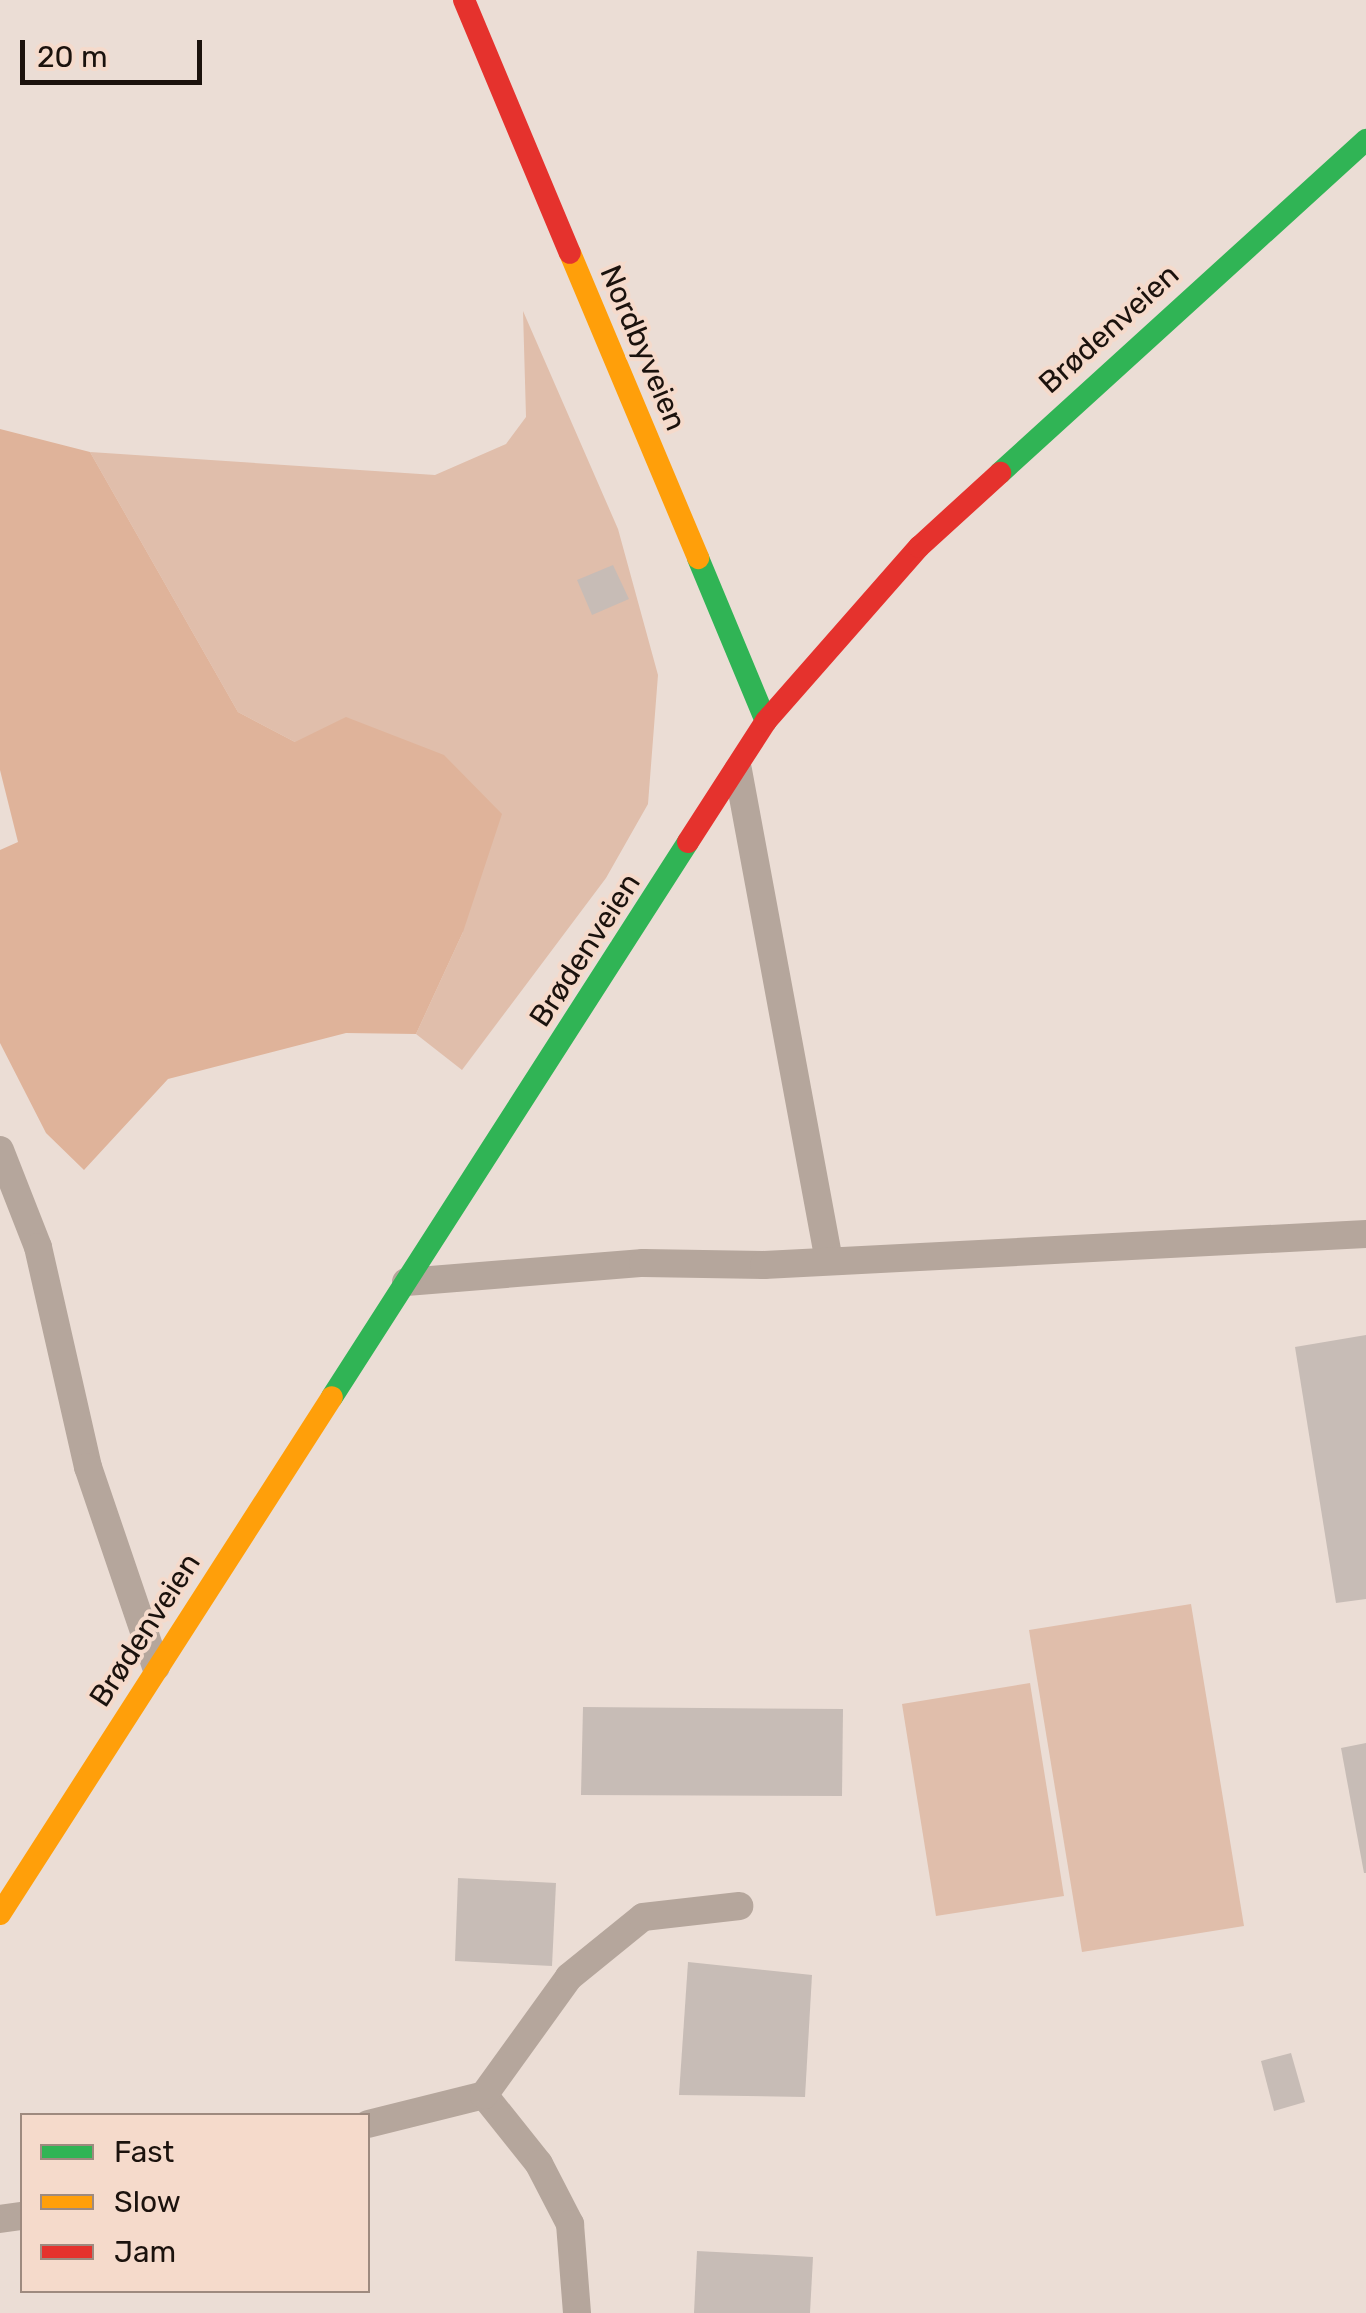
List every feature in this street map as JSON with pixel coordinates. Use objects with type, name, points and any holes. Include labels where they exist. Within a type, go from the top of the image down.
[{"type":"main road","name":"Nordbyveien","points":[[464,0],[766,721]]},
{"type":"main road","name":"Brødenveien","points":[[0,1914],[766,721],[919,547],[1366,140]]},
{"type":"lane","points":[[738,768],[829,1260]]},
{"type":"lane","points":[[0,1150],[38,1247],[88,1467],[156,1668]]},
{"type":"lane","points":[[405,1282],[642,1263],[829,1260],[1366,1234]]},
{"type":"lane","points":[[370,2124],[484,2095],[602,1944],[643,1917],[738,1906]]},
{"type":"lane","points":[[484,2095],[539,2164],[570,2224],[577,2313]]},
{"type":"shaded area","points":[[523,311],[618,529],[658,675],[648,804],[606,878],[462,1070],[416,1034],[463,932],[295,742],[238,712],[90,452],[435,475],[506,444],[526,417]]},
{"type":"shaded area","points":[[0,429],[90,452],[238,712],[295,742],[346,717],[444,755],[502,814],[463,932],[416,1034],[346,1033],[168,1079],[84,1170],[46,1133],[0,1043],[0,850],[18,842],[0,770]]},
{"type":"shaded area","points":[[1191,1604],[1244,1926],[1082,1952],[1029,1630]]},
{"type":"shaded area","points":[[1030,1683],[1064,1896],[936,1916],[902,1704]]},
{"type":"building","points":[[613,565],[629,599],[592,615],[577,580]]},
{"type":"building","points":[[1366,1335],[1366,1599],[1336,1603],[1295,1347]]},
{"type":"building","points":[[583,1707],[843,1709],[842,1796],[581,1795]]},
{"type":"building","points":[[1366,1743],[1366,1873],[1364,1873],[1341,1748]]},
{"type":"building","points":[[458,1878],[556,1883],[552,1966],[455,1961]]},
{"type":"building","points":[[688,1962],[812,1975],[805,2097],[679,2095]]},
{"type":"building","points":[[1291,2053],[1305,2102],[1274,2111],[1261,2061]]},
{"type":"building","points":[[697,2251],[813,2257],[810,2313],[694,2313]]},
{"type":"traffic: fast","points":[[1000,473],[1366,140]]},
{"type":"traffic: fast","points":[[698,558],[766,721]]},
{"type":"traffic: fast","points":[[332,1397],[688,842]]},
{"type":"traffic: slow","points":[[570,253],[698,558]]},
{"type":"traffic: slow","points":[[0,1914],[332,1397]]},
{"type":"traffic: jam","points":[[464,0],[570,253]]},
{"type":"traffic: jam","points":[[688,842],[766,721],[919,547],[1000,473]]}]
